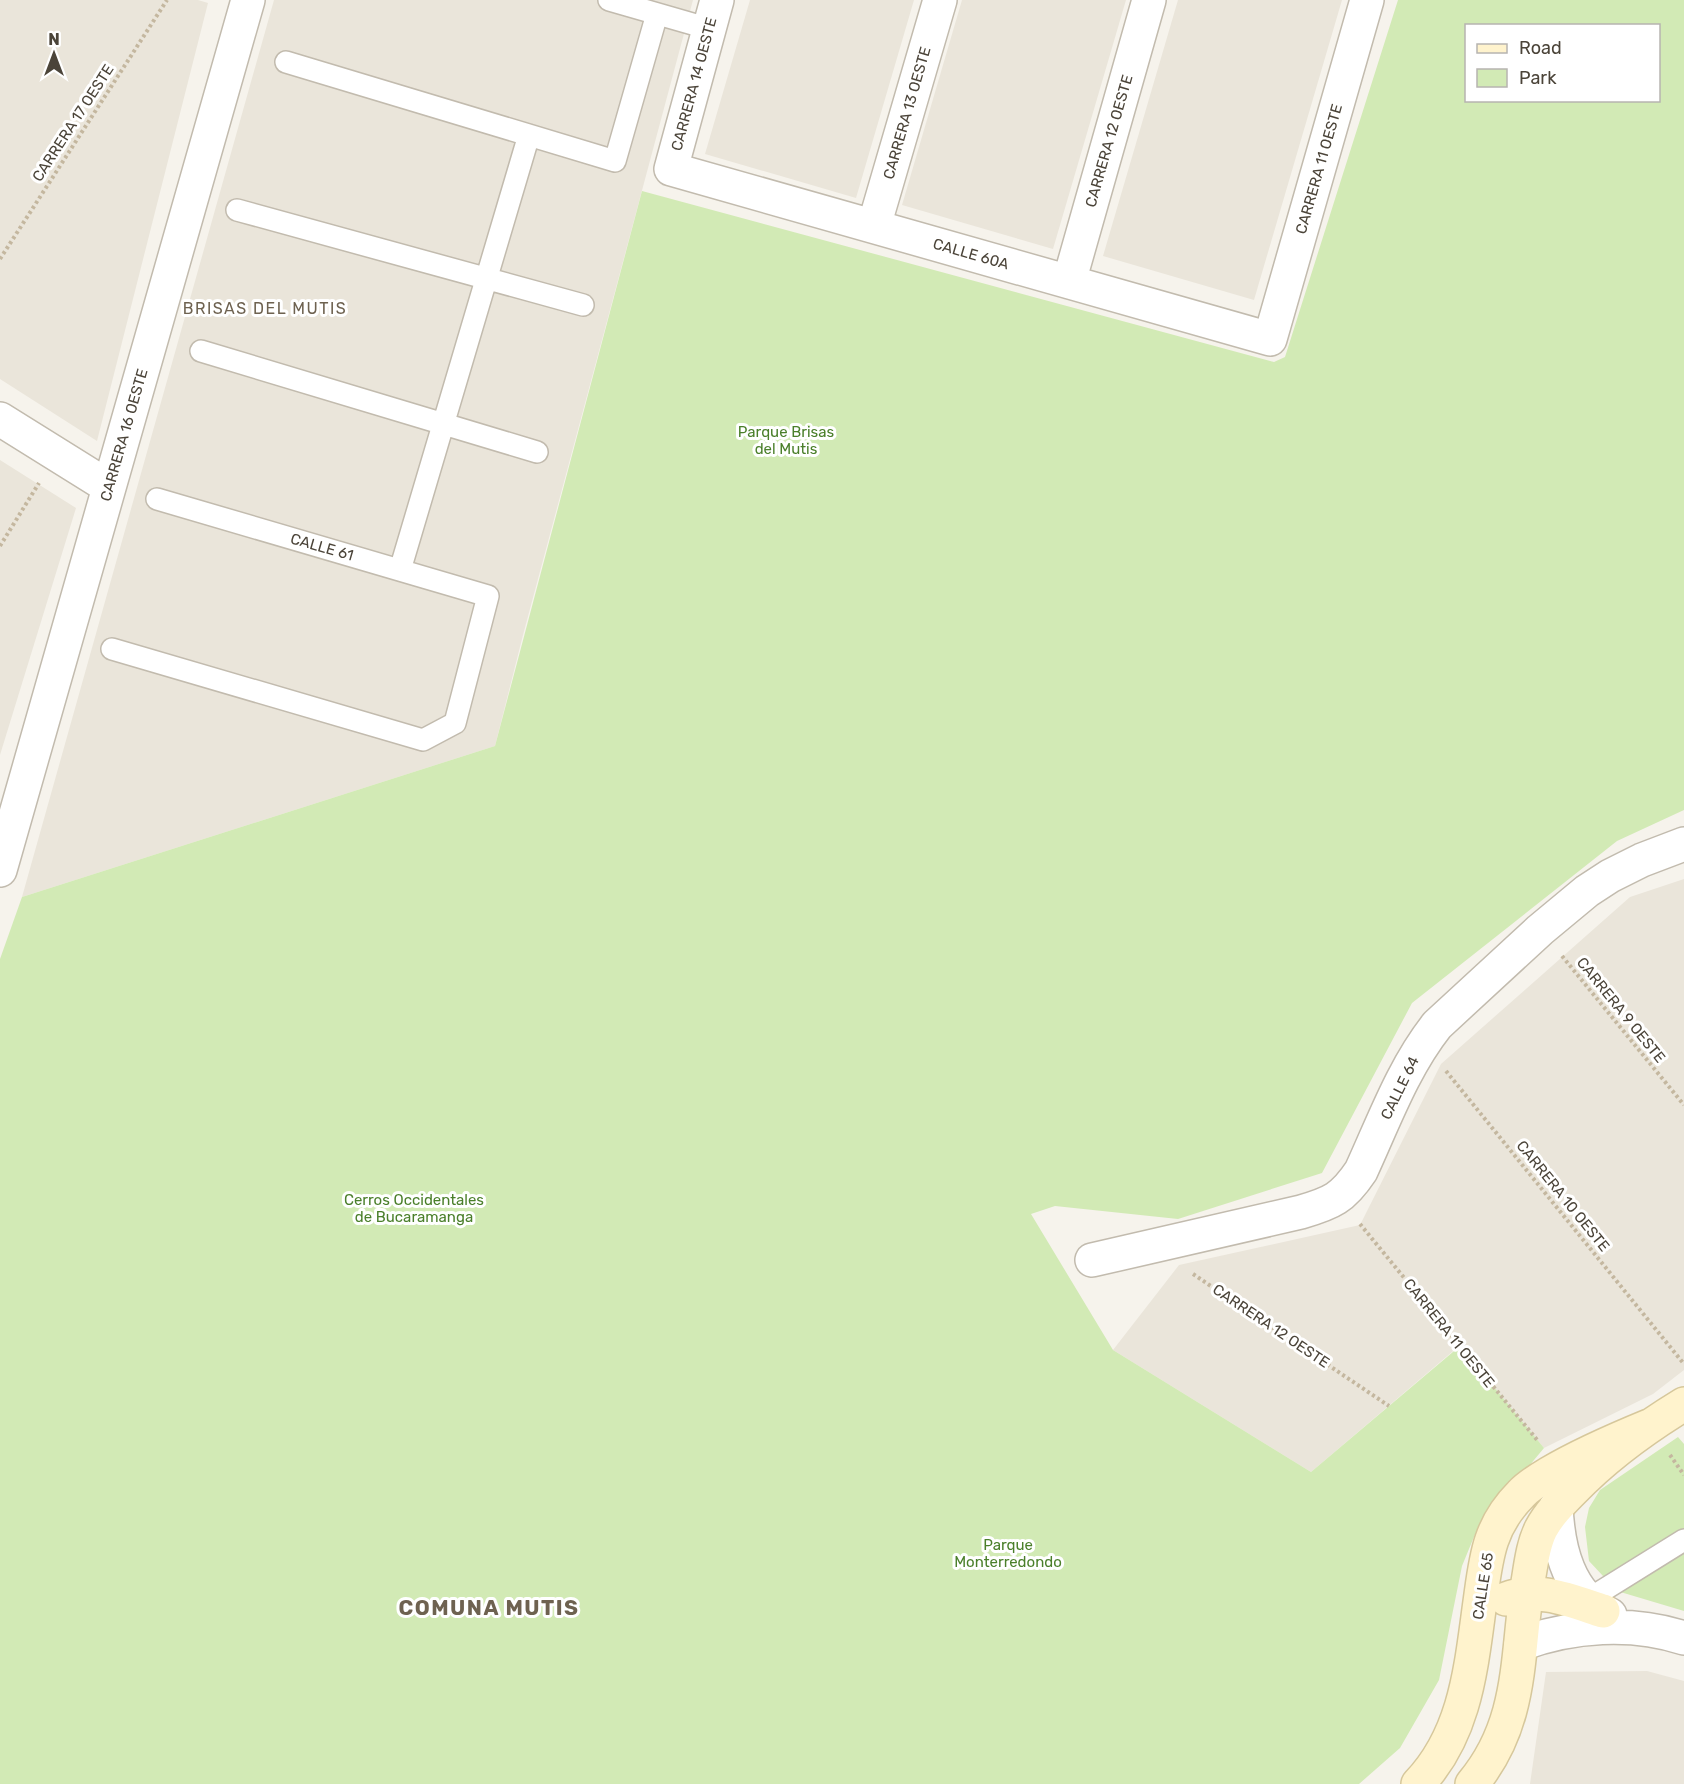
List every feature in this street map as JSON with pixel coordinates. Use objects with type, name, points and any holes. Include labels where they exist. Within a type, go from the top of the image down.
[{"type":"street","name":"CARRERA 16 OESTE","points":[[0,870],[248,0]]},
{"type":"street","name":"CARRERA 13 OESTE","points":[[874,226],[940,0]]},
{"type":"street","name":"CARRERA 12 OESTE","points":[[1069,282],[1149,0]]},
{"type":"street","name":"CARRERA 11 OESTE","points":[[1270,339],[1367,0]]},
{"type":"street","name":"CARRERA 14 OESTE","points":[[671,169],[713,14]]},
{"type":"street","name":"CALLE 60A","points":[[671,169],[1270,339]]},
{"type":"street","points":[[0,419],[109,486]]},
{"type":"street","name":"CALLE 64","points":[[1092,1260],[1301,1212],[1338,1198],[1351,1186],[1361,1171],[1408,1067],[1423,1042],[1437,1025],[1540,930],[1587,891],[1642,860],[1684,844]]},
{"type":"street","name":"CALLE 65","points":[[1472,1784],[1484,1770],[1499,1742],[1509,1714],[1516,1688],[1526,1594],[1536,1541],[1541,1529],[1556,1507],[1599,1463],[1649,1425],[1684,1404]]},
{"type":"street","name":"CALLE 65","points":[[1418,1784],[1440,1756],[1454,1730],[1465,1699],[1487,1551],[1499,1522],[1522,1492],[1559,1468],[1583,1454],[1649,1425]]},
{"type":"street","points":[[1556,1507],[1559,1543],[1565,1565],[1577,1586],[1596,1605]]},
{"type":"street","points":[[1478,1621],[1495,1603],[1526,1594],[1553,1596],[1596,1605],[1645,1629]]},
{"type":"street","points":[[1521,1644],[1556,1633],[1603,1627],[1645,1629],[1684,1638]]},
{"type":"lane","points":[[609,0],[657,14],[713,14]]},
{"type":"lane","points":[[286,62],[615,161],[657,14]]},
{"type":"lane","points":[[400,570],[529,135]]},
{"type":"lane","points":[[237,210],[584,305]]},
{"type":"lane","points":[[201,351],[537,452]]},
{"type":"lane","name":"CALLE 61","points":[[112,649],[423,740],[455,723],[488,596],[157,498]]},
{"type":"lane","points":[[1596,1605],[1684,1540]]},
{"type":"path","name":"CARRERA 17 OESTE","points":[[0,259],[167,0]]},
{"type":"path","points":[[0,546],[57,454]]},
{"type":"path","name":"CARRERA 9 OESTE","points":[[1540,930],[1684,1105]]},
{"type":"path","name":"CARRERA 10 OESTE","points":[[1423,1042],[1684,1364]]},
{"type":"path","name":"CARRERA 11 OESTE","points":[[1338,1198],[1559,1468]]},
{"type":"path","name":"CARRERA 12 OESTE","points":[[1152,1246],[1389,1406]]},
{"type":"shaded area","points":[[0,0],[198,0],[208,3],[97,441],[0,379]]},
{"type":"shaded area","points":[[274,0],[693,0],[495,746],[22,897]]},
{"type":"shaded area","points":[[750,0],[914,0],[856,198],[705,154]]},
{"type":"shaded area","points":[[962,0],[1126,0],[1053,249],[902,205]]},
{"type":"shaded area","points":[[1178,0],[1342,0],[1254,300],[1103,256]]},
{"type":"shaded area","points":[[0,460],[76,508],[0,755]]},
{"type":"shaded area","points":[[1684,879],[1684,1370],[1653,1394],[1544,1448],[1459,1346],[1311,1472],[1113,1350],[1179,1265],[1360,1225],[1441,1064],[1630,897]]},
{"type":"shaded area","points":[[1647,1671],[1684,1681],[1684,1784],[1530,1784],[1546,1672]]},
{"type":"green space","name":"Cerros Occidentales de Bucaramanga","points":[[1398,0],[1684,0],[1684,810],[1617,841],[1412,1003],[1322,1173],[1178,1219],[1055,1206],[1031,1214],[1113,1350],[1311,1472],[1460,1346],[1544,1448],[1478,1527],[1462,1566],[1439,1680],[1400,1748],[1359,1784],[0,1784],[0,959],[22,897],[495,746],[642,191],[1274,362],[1285,357]]},
{"type":"green space","points":[[1678,1437],[1684,1444],[1684,1611],[1617,1591],[1589,1561],[1585,1527],[1589,1508],[1600,1490]]},
{"type":"district","name":"BRISAS DEL MUTIS","points":[[265,308]]},
{"type":"district","name":"COMUNA MUTIS","points":[[489,1607]]},
{"type":"park label","name":"Parque Brisas del Mutis","points":[[786,440]]},
{"type":"park label","name":"Parque Monterredondo","points":[[1008,1554]]}]
